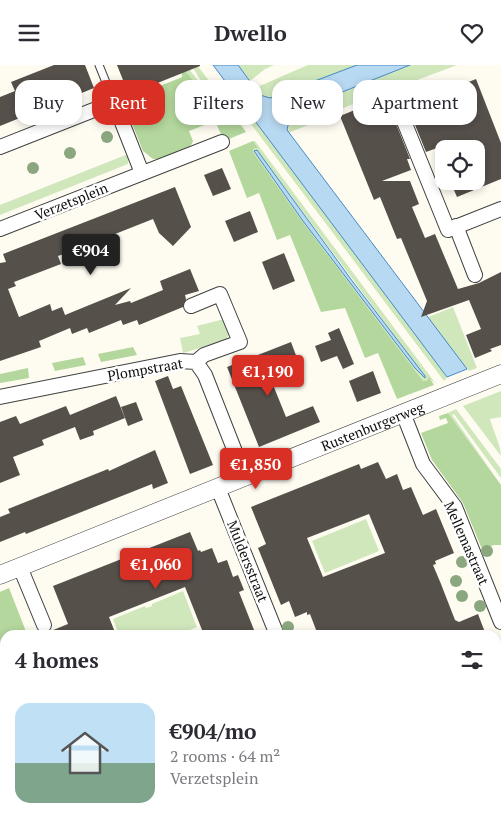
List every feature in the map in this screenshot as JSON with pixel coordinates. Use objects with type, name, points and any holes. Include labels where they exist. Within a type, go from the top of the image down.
[{"type":"street","points":[[0,147],[92,111]]},
{"type":"street","points":[[123,125],[142,173]]},
{"type":"street","points":[[406,125],[475,275]]},
{"type":"street","name":"Verzetsplein","points":[[0,229],[222,142]]},
{"type":"street","points":[[452,228],[501,209]]},
{"type":"street","points":[[191,306],[220,294],[240,342],[204,355],[196,362]]},
{"type":"street","name":"Plompstraat","points":[[0,397],[180,361],[196,362],[205,375],[245,477]]},
{"type":"street","name":"Rustenburgerweg","points":[[0,575],[501,374]]},
{"type":"street","name":"Mellemastraat","points":[[404,413],[423,464],[455,507],[501,621]]},
{"type":"street","name":"Muldersstraat","points":[[218,488],[275,630]]},
{"type":"street","points":[[20,567],[44,625]]},
{"type":"lane","points":[[99,65],[105,80]]},
{"type":"green space","points":[[181,65],[186,65],[198,80],[193,80]]},
{"type":"green space","points":[[181,65],[193,80],[175,80],[175,125],[205,125],[189,131],[193,141],[187,149],[170,157],[153,159],[143,151],[133,125],[165,125],[165,84],[182,77]]},
{"type":"green space","points":[[197,65],[208,80],[200,80],[193,68]]},
{"type":"green space","points":[[238,65],[274,65],[265,69],[249,80]]},
{"type":"green space","points":[[308,65],[357,65],[319,80],[273,80]]},
{"type":"green space","points":[[410,65],[457,65],[417,80],[372,80]]},
{"type":"green space","points":[[272,81],[272,98],[262,96],[262,85]]},
{"type":"green space","points":[[353,88],[353,104],[343,108],[343,92]]},
{"type":"green space","points":[[217,125],[241,125],[246,132],[224,141]]},
{"type":"green space","points":[[252,125],[259,125],[420,338],[447,378],[444,381]]},
{"type":"green space","points":[[289,125],[308,125],[288,133]]},
{"type":"green space","points":[[253,141],[255,141],[436,384],[429,378],[427,382],[423,381],[302,221],[253,152],[254,148],[257,147]],"holes":[[[257,150],[425,377],[415,368],[303,221],[255,152]]]},
{"type":"green space","points":[[253,141],[258,148],[254,148],[253,152],[302,221],[423,381],[427,381],[429,377],[434,385],[397,399],[378,353],[365,358],[345,308],[321,312],[290,235],[277,240],[259,193],[247,198],[229,151]]},
{"type":"green space","points":[[128,154],[128,164],[0,215],[0,205]]},
{"type":"green space","points":[[453,307],[477,368],[469,371],[426,318]]},
{"type":"green space","points":[[224,319],[229,334],[226,340],[183,353],[180,338],[200,334],[197,326]]},
{"type":"green space","points":[[133,347],[137,355],[101,362],[98,354]]},
{"type":"green space","points":[[83,357],[86,365],[55,371],[52,363]]},
{"type":"green space","points":[[28,368],[29,378],[0,383],[0,374]]},
{"type":"green space","points":[[501,391],[501,417],[490,419],[500,447],[501,456],[463,406]]},
{"type":"green space","points":[[456,409],[501,469],[501,478],[454,414],[452,415],[501,485],[448,413]]},
{"type":"green space","points":[[448,413],[501,485],[501,545],[482,549],[463,503],[432,460],[421,433],[448,423],[446,418],[440,420],[439,416]]},
{"type":"green space","points":[[366,519],[379,551],[325,573],[312,541]]},
{"type":"green space","points":[[9,588],[25,630],[0,630],[0,592]]},
{"type":"green space","points":[[183,591],[197,627],[190,630],[117,630],[113,619],[145,606],[146,608],[152,606],[152,604]]},
{"type":"water","points":[[213,65],[238,65],[249,80],[224,80]]},
{"type":"water","points":[[357,65],[410,65],[372,80],[353,80],[353,88],[343,92],[343,80],[317,80]]},
{"type":"water","points":[[262,96],[272,97],[272,125],[288,125],[287,130],[467,369],[447,377],[258,125],[262,125]]},
{"type":"water","points":[[257,150],[425,378],[415,368],[303,221],[254,151]]},
{"type":"building","points":[[54,65],[85,65],[92,83],[92,89],[82,93],[82,80],[16,80]]},
{"type":"building","points":[[117,65],[200,65],[165,80],[123,80]]},
{"type":"building","points":[[15,80],[15,91],[11,82]]},
{"type":"building","points":[[477,82],[501,143],[501,179],[485,186],[485,140],[435,140],[435,149],[426,152],[415,125],[477,125]]},
{"type":"building","points":[[15,91],[15,120],[0,126],[0,97]]},
{"type":"building","points":[[353,111],[353,125],[397,125],[410,159],[407,159],[411,170],[382,181],[410,181],[419,204],[412,207],[425,238],[435,234],[458,289],[479,283],[501,272],[501,345],[490,349],[492,351],[475,358],[466,335],[481,329],[469,300],[421,317],[427,301],[401,238],[397,239],[380,197],[374,200],[343,123],[343,115]]},
{"type":"building","points":[[222,168],[231,189],[213,196],[204,175]]},
{"type":"building","points":[[175,187],[191,227],[173,246],[159,233],[153,219],[105,238],[108,245],[93,251],[91,244],[58,256],[61,264],[14,282],[16,286],[8,289],[19,317],[50,304],[52,311],[62,307],[65,315],[131,288],[115,305],[130,301],[131,303],[163,290],[160,281],[190,269],[199,291],[185,295],[186,299],[183,307],[139,325],[137,320],[123,325],[121,320],[89,333],[87,328],[72,334],[70,328],[39,341],[41,347],[0,361],[0,263],[6,262],[3,254]]},
{"type":"building","points":[[454,190],[474,190],[457,197]]},
{"type":"building","points":[[250,211],[258,232],[234,242],[225,221]]},
{"type":"building","points":[[284,253],[295,281],[273,290],[262,262]]},
{"type":"building","points":[[339,328],[354,364],[343,369],[337,356],[321,362],[315,346],[331,340],[328,333]]},
{"type":"building","points":[[291,342],[297,358],[267,370],[286,417],[313,406],[320,422],[259,447],[227,367]]},
{"type":"building","points":[[373,371],[381,393],[357,402],[349,381]]},
{"type":"building","points":[[168,376],[173,389],[181,386],[213,465],[190,474],[155,381]]},
{"type":"building","points":[[116,396],[125,418],[93,431],[94,435],[80,440],[75,427],[42,440],[44,445],[13,457],[20,475],[0,483],[0,422],[16,416],[20,424],[66,406],[70,415]]},
{"type":"building","points":[[136,402],[143,420],[128,426],[121,407]]},
{"type":"building","points":[[155,450],[168,483],[153,489],[152,484],[26,534],[25,532],[0,542],[0,517],[10,513],[8,509],[108,469],[109,471]]},
{"type":"building","points":[[378,462],[386,479],[397,474],[403,490],[411,487],[423,515],[436,509],[454,553],[435,561],[436,564],[433,565],[455,620],[459,622],[478,614],[484,630],[316,630],[310,614],[307,615],[307,612],[295,617],[289,601],[281,605],[258,548],[266,544],[251,507],[359,464],[361,469]],"holes":[[[369,514],[385,553],[323,577],[307,538]]]},
{"type":"building","points":[[190,532],[198,551],[200,550],[201,552],[212,548],[218,563],[227,560],[233,577],[238,575],[244,590],[239,592],[254,630],[202,630],[185,587],[109,617],[114,630],[53,630],[68,624],[53,586]]}]
